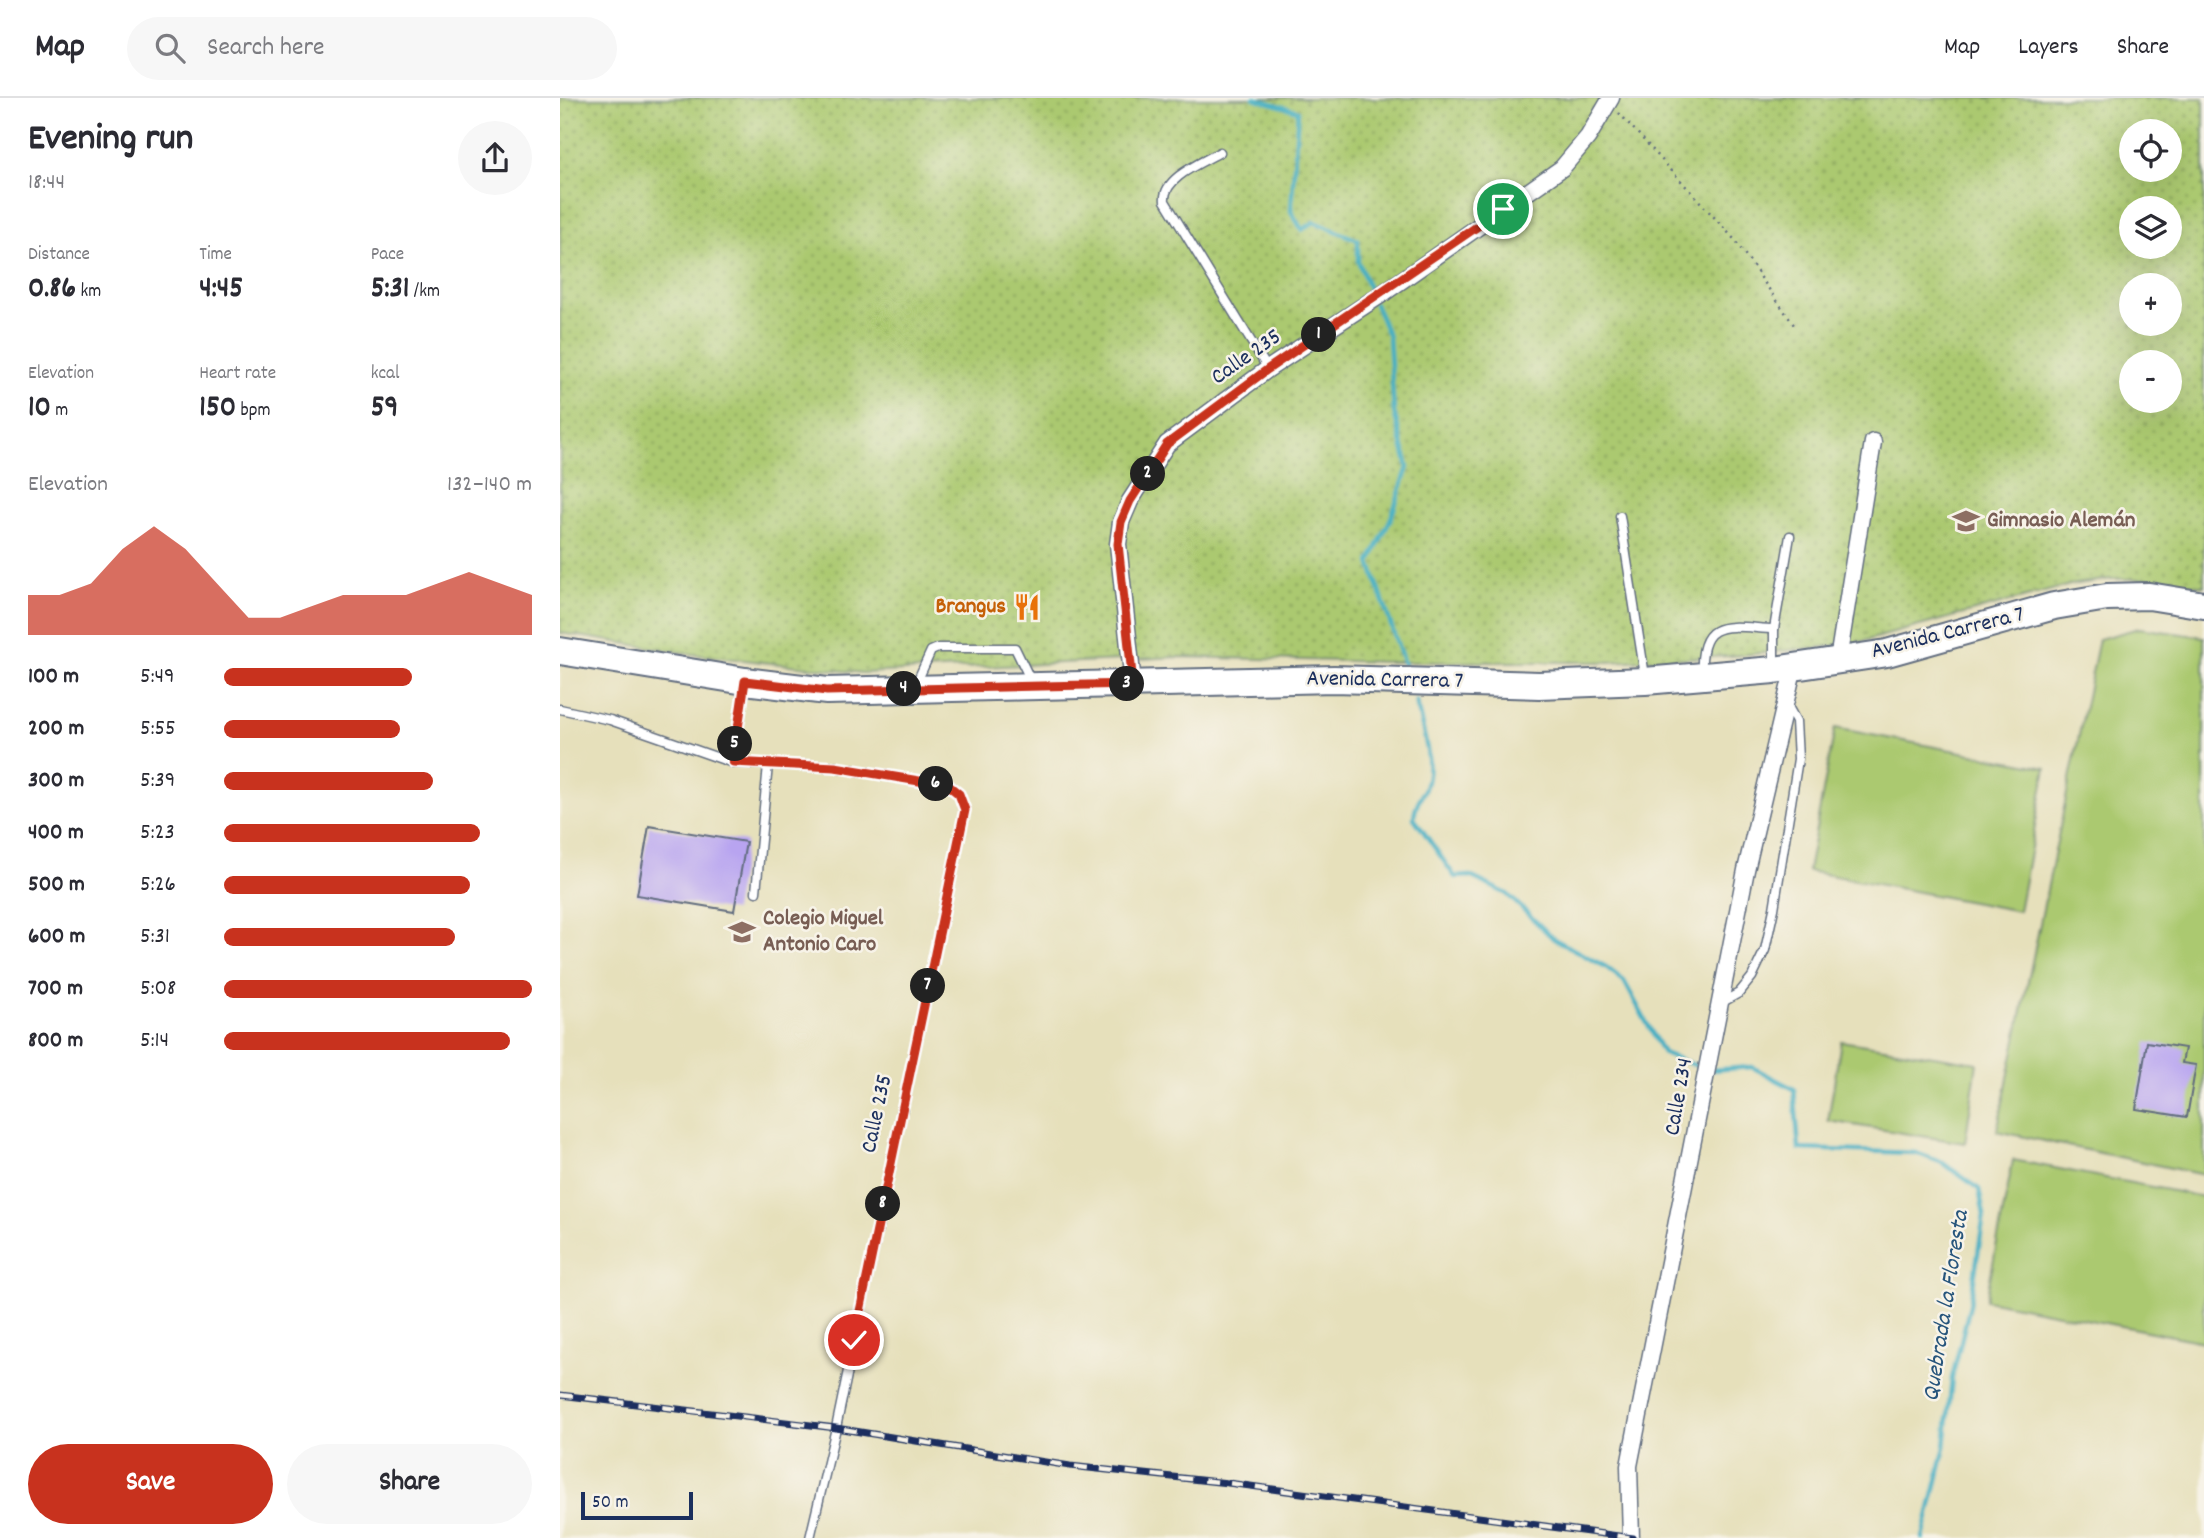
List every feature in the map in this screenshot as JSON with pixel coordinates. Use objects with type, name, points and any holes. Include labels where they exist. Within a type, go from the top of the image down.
[{"type":"main road","name":"Avenida Carrera 7","points":[[560,651],[745,681],[827,691],[1032,684],[1334,679],[1539,685],[1702,676],[1784,668],[1887,653],[2082,600],[2149,596],[2204,605]]},
{"type":"street","name":"Calle 235","points":[[1133,684],[1118,544],[1121,522],[1167,444],[1268,369],[1385,292],[1562,167],[1588,137],[1610,100]]},
{"type":"street","points":[[1838,660],[1873,442]]},
{"type":"street","name":"Calle 234","points":[[1631,1538],[1629,1466],[1746,870],[1786,703],[1784,668]]},
{"type":"lane","points":[[1220,152],[1170,183],[1164,196],[1165,201],[1268,369]]},
{"type":"lane","points":[[1620,516],[1645,681]]},
{"type":"lane","points":[[1784,668],[1774,629],[1790,536]]},
{"type":"lane","points":[[1702,676],[1701,650],[1705,638],[1713,632],[1737,628],[1774,629]]},
{"type":"lane","points":[[914,688],[924,663],[932,651],[938,648],[1014,648],[1032,684]]},
{"type":"lane","points":[[733,762],[745,681]]},
{"type":"lane","points":[[1721,1003],[1739,993],[1752,977],[1765,950],[1774,909],[1798,759],[1797,721],[1786,703]]},
{"type":"lane","points":[[560,709],[610,720],[733,762],[768,765],[755,892]]},
{"type":"lane","name":"Calle 235","points":[[768,765],[835,767],[949,786],[959,794],[965,810],[836,1428],[810,1538]]},
{"type":"path","points":[[1610,100],[1734,239],[1794,325]]},
{"type":"green space","points":[[560,98],[2204,98],[2204,586],[2152,579],[2111,579],[2070,585],[1853,644],[1731,656],[1606,662],[1390,662],[1178,657],[863,673],[698,655],[560,633]]},
{"type":"green space","points":[[2139,628],[2204,637],[2204,1175],[1997,1131],[2099,639]]},
{"type":"green space","points":[[1835,728],[2046,768],[2019,911],[1808,871]]},
{"type":"green space","points":[[1841,1041],[1977,1063],[1965,1143],[1828,1121]]},
{"type":"green space","points":[[2013,1160],[2204,1197],[2204,1342],[1986,1300]]},
{"type":"building","points":[[649,826],[746,842],[734,911],[637,895]]},
{"type":"building","points":[[2147,1042],[2185,1048],[2182,1063],[2196,1065],[2187,1117],[2136,1109]]},
{"type":"waterway","name":"Quebrada la Floresta","points":[[1254,98],[1298,111],[1291,211],[1302,230],[1314,222],[1358,240],[1358,261],[1372,296]]},
{"type":"waterway","name":"Quebrada la Floresta","points":[[1375,304],[1389,337],[1394,412],[1408,467],[1391,518],[1370,562],[1404,664]]},
{"type":"waterway","name":"Quebrada la Floresta","points":[[1416,701],[1429,767],[1428,778],[1414,818],[1455,877],[1470,876],[1507,894],[1554,939],[1606,967],[1624,981],[1663,1053],[1702,1068]]},
{"type":"waterway","name":"Quebrada la Floresta","points":[[1710,1070],[1752,1067],[1794,1089],[1799,1149],[1916,1153],[1943,1163],[1979,1189],[1984,1215],[1970,1305],[1952,1378],[1945,1447],[1923,1538]]},
{"type":"railway","points":[[560,1395],[836,1428],[1070,1466],[1228,1483],[1633,1538]]},
{"type":"place","name":"Gimnasio Alemán","points":[[1966,521]]},
{"type":"place","name":"Brangus","points":[[1027,607]]},
{"type":"place","name":"Colegio Miguel Antonio Caro","points":[[742,932]]},
{"type":"route","points":[[854,1340],[965,810],[959,794],[949,786],[835,767],[750,765],[733,762],[745,681],[827,691],[1032,684],[1133,684],[1118,544],[1121,522],[1130,501],[1167,444],[1268,369],[1385,292],[1503,209]]}]
